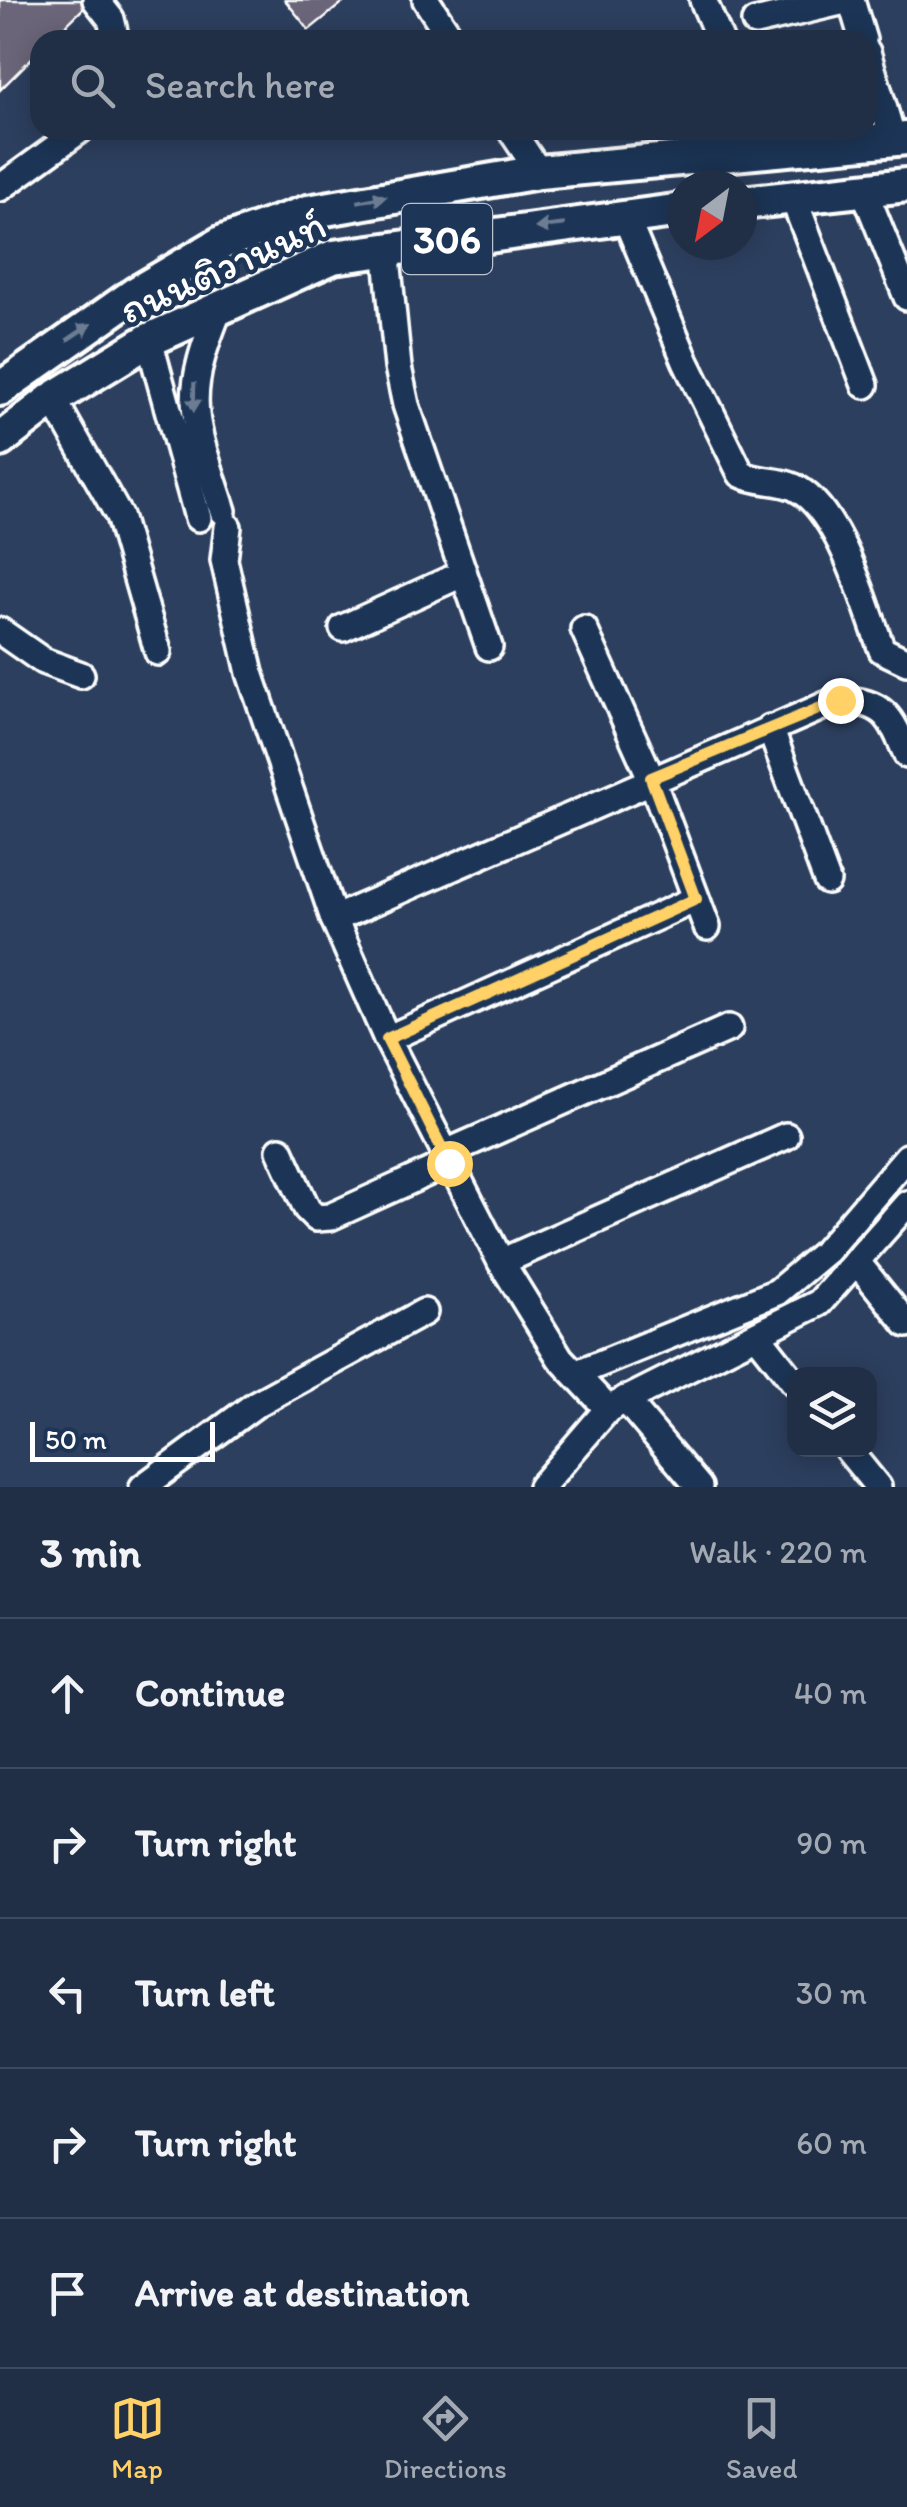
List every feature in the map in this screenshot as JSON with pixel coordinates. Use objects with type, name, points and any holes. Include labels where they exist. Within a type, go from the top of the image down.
[{"type":"main road","name":"ถนนติวานนท์","points":[[0,389],[135,294],[223,242],[327,208],[764,140]]},
{"type":"main road","points":[[757,201],[907,185]]},
{"type":"main road","name":"ถนนติวานนท์","points":[[0,440],[53,400],[150,340],[221,304],[333,257],[667,212]]},
{"type":"street","points":[[96,0],[111,19],[114,30]]},
{"type":"street","points":[[426,0],[446,30]]},
{"type":"street","points":[[703,0],[716,30]]},
{"type":"street","points":[[755,22],[850,0],[860,30]]},
{"type":"street","points":[[877,78],[900,139]]},
{"type":"street","points":[[0,188],[66,140]]},
{"type":"street","points":[[518,140],[539,172]]},
{"type":"street","points":[[864,190],[896,233],[907,296]]},
{"type":"street","points":[[793,197],[865,385]]},
{"type":"street","points":[[625,216],[679,346],[741,474],[753,480],[778,482],[810,497],[848,563],[882,650],[907,662]]},
{"type":"street","points":[[386,247],[398,366],[406,405],[489,647]]},
{"type":"street","points":[[221,304],[193,385],[194,420],[205,456],[213,522],[255,690],[334,920],[446,1158],[501,1262],[560,1358],[616,1404],[700,1487]]},
{"type":"street","points":[[150,340],[180,462],[213,522]]},
{"type":"street","points":[[53,400],[118,516],[158,652]]},
{"type":"street","points":[[180,462],[205,456]]},
{"type":"street","points":[[343,628],[462,574]]},
{"type":"street","points":[[584,628],[651,778],[707,927]]},
{"type":"street","points":[[0,632],[43,661],[81,674]]},
{"type":"street","points":[[334,920],[651,778],[840,700],[867,702],[891,716],[907,754]]},
{"type":"street","points":[[770,728],[827,881]]},
{"type":"street","points":[[387,1039],[696,899]]},
{"type":"street","points":[[280,1150],[308,1209],[316,1218],[330,1217],[446,1158],[729,1028]]},
{"type":"street","points":[[501,1262],[786,1136]]},
{"type":"street","points":[[577,1373],[777,1292],[826,1251],[907,1157]]},
{"type":"street","points":[[541,1487],[616,1404],[819,1303],[907,1204]]},
{"type":"street","points":[[856,1261],[907,1324]]},
{"type":"street","points":[[143,1487],[256,1404],[424,1312]]},
{"type":"street","points":[[757,1335],[787,1373]]},
{"type":"street","points":[[854,1457],[878,1487]]},
{"type":"building","points":[[0,0],[91,1],[61,30],[30,30],[30,60],[0,90]]},
{"type":"building","points":[[285,0],[346,0],[309,30]]},
{"type":"route","points":[[449,1163],[387,1039],[696,899],[651,778],[840,700]]}]
